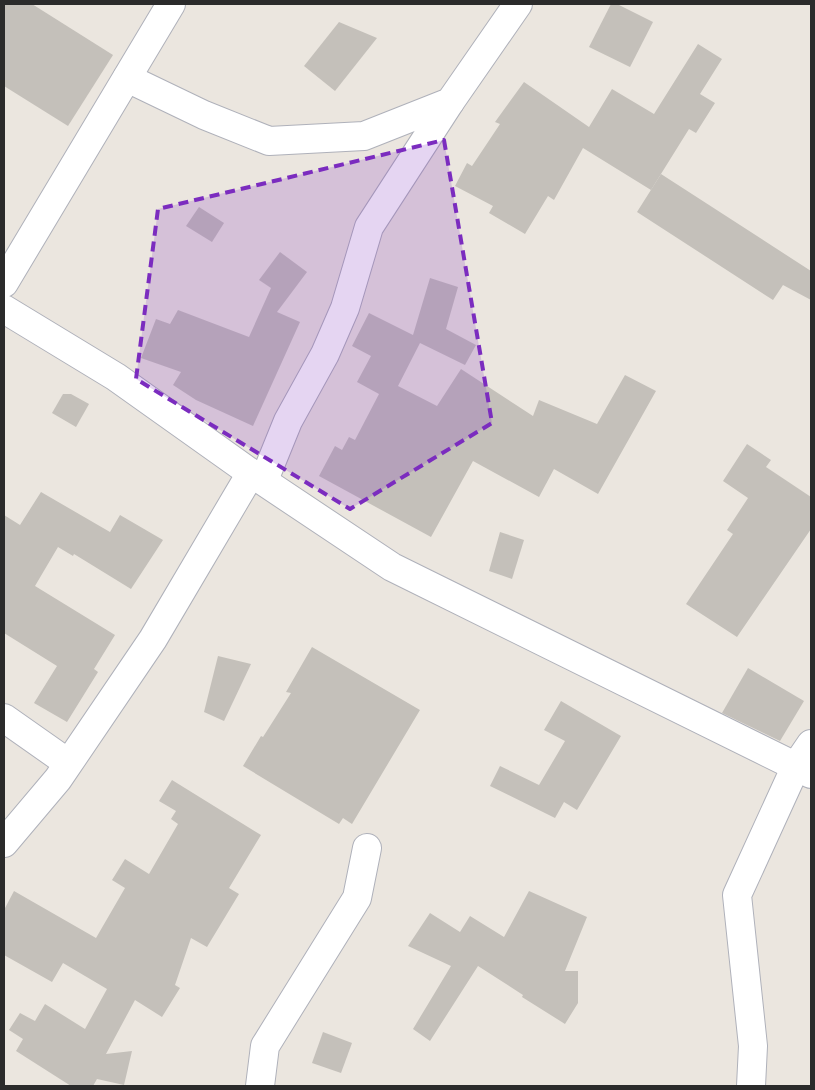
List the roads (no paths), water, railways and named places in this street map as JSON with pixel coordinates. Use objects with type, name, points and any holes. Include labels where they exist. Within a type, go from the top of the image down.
[{"type":"street","points":[[4,843],[68,763],[153,639],[257,477],[325,354],[345,308],[369,227],[450,102],[518,4]]},
{"type":"street","points":[[4,283],[127,78],[162,6]]},
{"type":"street","points":[[127,78],[204,116],[269,141],[364,136],[450,102]]},
{"type":"street","points":[[4,309],[116,377],[257,477],[392,567],[804,770]]},
{"type":"street","points":[[4,718],[68,763]]},
{"type":"street","points":[[751,1086],[753,1046],[737,895],[804,770],[811,744]]},
{"type":"street","points":[[260,1086],[265,1046],[357,898],[366,848]]}]
